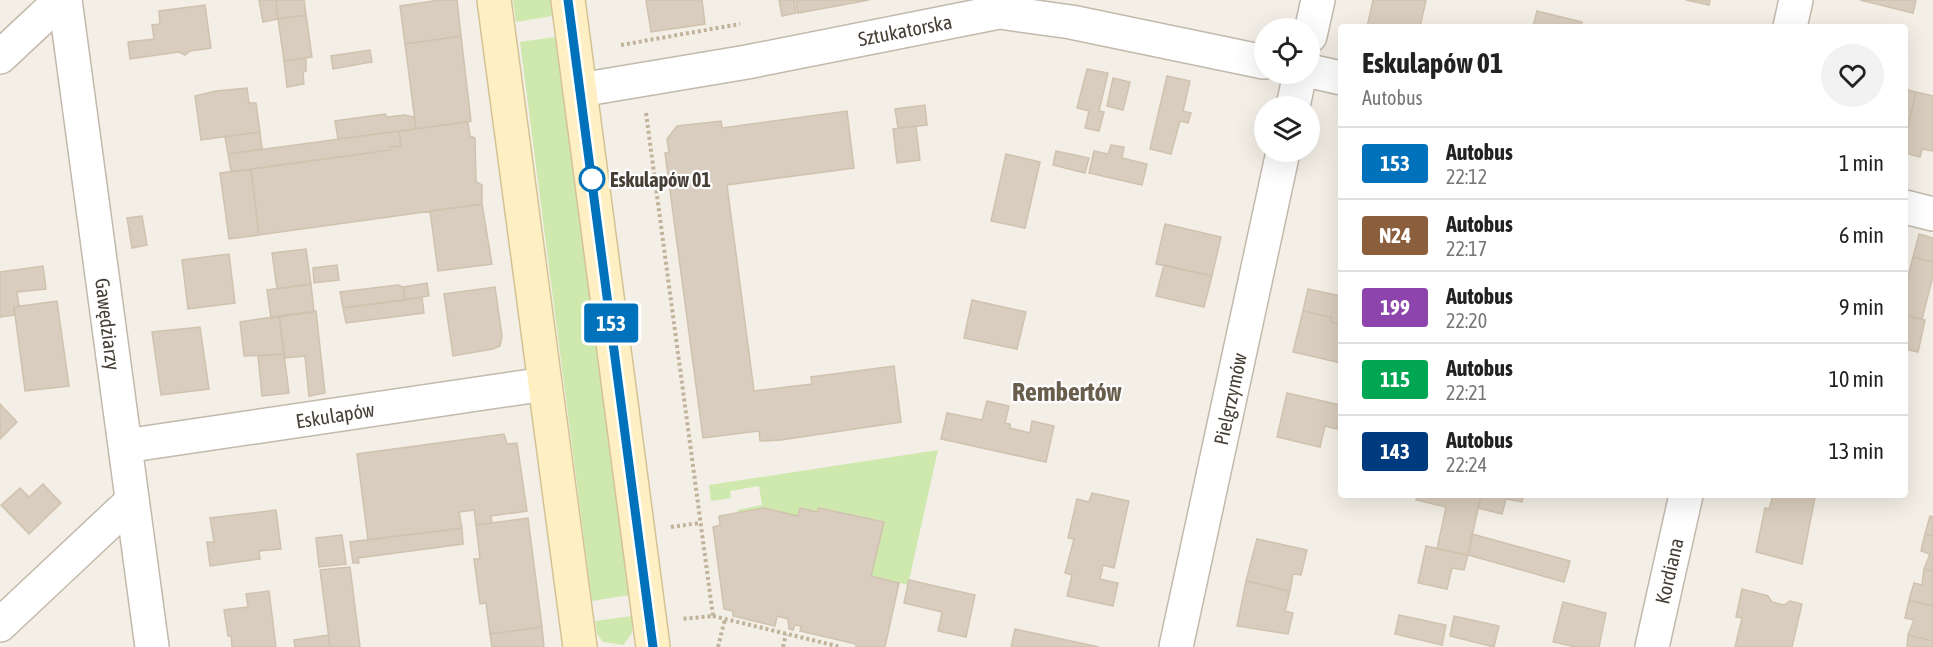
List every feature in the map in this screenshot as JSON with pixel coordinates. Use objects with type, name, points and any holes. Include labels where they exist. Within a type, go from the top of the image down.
[{"type":"street","points":[[0,57],[63,0]]},
{"type":"street","name":"Gawędziarzy","points":[[63,0],[152,647]]},
{"type":"street","points":[[494,0],[580,647]]},
{"type":"street","points":[[568,0],[653,647]]},
{"type":"street","points":[[1314,18],[1318,0]]},
{"type":"street","points":[[1791,24],[1796,0]]},
{"type":"street","name":"Sztukatorska","points":[[580,90],[747,62],[999,12],[1071,22],[1254,60]]},
{"type":"street","points":[[1320,73],[1338,77]]},
{"type":"street","name":"Pielgrzymów","points":[[1176,647],[1281,162]]},
{"type":"street","points":[[1908,208],[1933,214]]},
{"type":"street","name":"Eskulapów","points":[[125,446],[545,384]]},
{"type":"street","name":"Kordiana","points":[[1652,647],[1685,498]]},
{"type":"street","points":[[0,625],[132,501]]},
{"type":"path","points":[[621,45],[740,24]]},
{"type":"path","points":[[645,106],[713,616]]},
{"type":"path","points":[[668,528],[700,524]]},
{"type":"path","points":[[682,619],[713,616],[841,647]]},
{"type":"path","points":[[718,647],[725,619]]},
{"type":"path","points":[[783,647],[786,634]]},
{"type":"green space","points":[[513,0],[550,0],[552,16],[516,22]]},
{"type":"green space","points":[[555,37],[630,595],[592,601],[520,42]]},
{"type":"green space","points":[[938,450],[908,585],[871,576],[883,522],[819,508],[817,512],[798,516],[764,508],[738,513],[737,510],[762,505],[759,486],[730,491],[731,498],[711,501],[709,485]]},
{"type":"green space","points":[[632,616],[632,633],[623,645],[603,642],[597,634],[595,621]]},
{"type":"building","points":[[259,0],[276,0],[278,19],[263,22]]},
{"type":"building","points":[[276,0],[304,0],[306,15],[278,19]]},
{"type":"building","points":[[457,0],[461,36],[405,44],[400,6]]},
{"type":"building","points":[[646,0],[702,0],[705,24],[651,32]]},
{"type":"building","points":[[779,0],[794,0],[796,13],[782,16]]},
{"type":"building","points":[[796,0],[869,0],[798,13]]},
{"type":"building","points":[[1373,0],[1426,0],[1421,24],[1368,24]]},
{"type":"building","points":[[1686,0],[1710,0],[1709,5]]},
{"type":"building","points":[[1860,0],[1916,0],[1913,13]]},
{"type":"building","points":[[205,5],[211,48],[190,51],[185,55],[179,52],[130,59],[128,42],[154,39],[152,25],[160,24],[159,11]]},
{"type":"building","points":[[1537,11],[1582,22],[1582,24],[1534,24]]},
{"type":"building","points":[[306,15],[312,57],[284,61],[278,19]]},
{"type":"building","points":[[461,36],[471,121],[416,129],[405,44]]},
{"type":"building","points":[[370,50],[372,62],[333,69],[331,56]]},
{"type":"building","points":[[306,58],[306,71],[303,72],[304,84],[287,87],[284,61]]},
{"type":"building","points":[[1087,69],[1108,73],[1099,111],[1104,112],[1099,131],[1085,128],[1089,111],[1077,108]]},
{"type":"building","points":[[1167,76],[1190,81],[1183,111],[1191,113],[1188,123],[1180,121],[1171,154],[1150,149]]},
{"type":"building","points":[[1113,78],[1130,82],[1123,110],[1107,106]]},
{"type":"building","points":[[247,88],[249,103],[256,103],[260,132],[201,140],[195,96]]},
{"type":"building","points":[[1908,90],[1916,92],[1908,126]]},
{"type":"building","points":[[1916,92],[1933,96],[1933,151],[1922,149],[1920,157],[1908,154],[1908,126]]},
{"type":"building","points":[[925,105],[927,125],[898,128],[895,109]]},
{"type":"building","points":[[847,111],[854,168],[727,185],[754,391],[812,384],[811,377],[894,366],[901,422],[781,440],[760,441],[759,431],[703,438],[665,153],[669,153],[667,139],[677,126],[721,121],[722,128]]},
{"type":"building","points":[[385,114],[387,117],[405,115],[414,117],[416,129],[338,139],[335,121]]},
{"type":"building","points":[[468,122],[470,136],[475,138],[476,182],[482,185],[482,204],[259,235],[251,169],[390,150],[390,147],[401,146],[399,131]]},
{"type":"building","points":[[916,126],[920,160],[897,163],[893,129]]},
{"type":"building","points":[[399,131],[401,146],[390,147],[390,150],[231,172],[228,154]]},
{"type":"building","points":[[260,132],[262,149],[228,154],[225,137]]},
{"type":"building","points":[[1111,145],[1124,147],[1122,158],[1147,164],[1142,185],[1089,173],[1094,151],[1108,154]]},
{"type":"building","points":[[1056,151],[1089,158],[1085,173],[1053,165]]},
{"type":"building","points":[[1006,154],[1040,162],[1025,228],[991,221]]},
{"type":"building","points":[[251,169],[259,235],[229,239],[220,173]]},
{"type":"building","points":[[482,204],[492,264],[438,271],[430,211]]},
{"type":"building","points":[[142,216],[147,245],[132,248],[127,218]]},
{"type":"building","points":[[1165,224],[1221,237],[1212,276],[1156,264]]},
{"type":"building","points":[[1919,234],[1933,238],[1933,262],[1913,257]]},
{"type":"building","points":[[306,249],[311,284],[277,289],[272,253]]},
{"type":"building","points":[[229,254],[235,303],[188,309],[182,260]]},
{"type":"building","points":[[1913,257],[1933,262],[1933,276],[1922,319],[1908,316],[1908,277]]},
{"type":"building","points":[[337,265],[339,280],[314,283],[313,268]]},
{"type":"building","points":[[1164,265],[1212,276],[1204,307],[1156,296]]},
{"type":"building","points":[[43,266],[46,289],[17,292],[19,306],[14,307],[14,315],[0,317],[0,272]]},
{"type":"building","points":[[427,283],[429,296],[405,300],[403,287]]},
{"type":"building","points":[[311,284],[314,312],[271,318],[267,290]]},
{"type":"building","points":[[398,285],[403,287],[405,300],[343,308],[340,292]]},
{"type":"building","points":[[495,287],[502,336],[500,346],[453,356],[444,294]]},
{"type":"building","points":[[1308,289],[1338,295],[1338,324],[1331,322],[1331,317],[1303,311]]},
{"type":"building","points":[[422,297],[424,313],[346,323],[343,308]]},
{"type":"building","points":[[972,300],[1026,312],[1017,349],[964,338]]},
{"type":"building","points":[[57,301],[69,386],[25,391],[14,307]]},
{"type":"building","points":[[316,311],[325,393],[309,396],[305,356],[285,358],[279,316]]},
{"type":"building","points":[[1303,311],[1331,317],[1331,322],[1338,324],[1338,362],[1293,352]]},
{"type":"building","points":[[279,316],[284,354],[244,356],[240,322]]},
{"type":"building","points":[[1908,316],[1925,320],[1918,352],[1908,350]]},
{"type":"building","points":[[200,327],[209,389],[161,395],[152,332]]},
{"type":"building","points":[[284,354],[289,393],[262,396],[258,356]]},
{"type":"building","points":[[1287,393],[1338,404],[1337,429],[1325,426],[1320,447],[1277,437]]},
{"type":"building","points":[[987,401],[1009,406],[1005,423],[1010,424],[1010,428],[1030,433],[1032,421],[1054,426],[1046,462],[941,439],[947,413],[982,420]]},
{"type":"building","points":[[0,404],[17,422],[0,439]]},
{"type":"building","points":[[504,434],[507,444],[517,443],[527,511],[491,516],[492,523],[476,525],[474,510],[459,512],[462,528],[368,540],[357,454]]},
{"type":"building","points":[[43,484],[61,503],[29,534],[1,505],[20,488],[29,497]]},
{"type":"building","points":[[1092,493],[1129,501],[1114,568],[1103,565],[1100,579],[1118,583],[1113,606],[1067,596],[1072,575],[1065,573],[1074,539],[1068,538],[1077,499],[1089,502]]},
{"type":"building","points":[[1416,498],[1480,498],[1468,555],[1437,549],[1446,507],[1416,500]]},
{"type":"building","points":[[1480,498],[1523,498],[1522,502],[1506,499],[1502,514],[1478,508]]},
{"type":"building","points":[[1772,498],[1815,498],[1802,564],[1756,552],[1765,508],[1769,509]]},
{"type":"building","points":[[764,508],[798,516],[800,508],[817,512],[819,508],[884,522],[871,576],[899,583],[885,647],[856,647],[856,644],[800,631],[801,626],[795,625],[793,630],[789,629],[788,619],[777,616],[775,626],[733,616],[733,611],[724,609],[713,527],[720,525],[719,516]]},
{"type":"building","points":[[276,510],[281,549],[259,551],[260,559],[210,566],[207,542],[214,542],[210,518]]},
{"type":"building","points":[[1930,516],[1933,517],[1933,536],[1925,534]]},
{"type":"building","points":[[528,518],[542,627],[490,634],[486,603],[480,604],[474,559],[480,559],[476,525]]},
{"type":"building","points":[[462,528],[463,544],[358,558],[359,563],[353,563],[350,542]]},
{"type":"building","points":[[1472,534],[1570,561],[1564,582],[1468,555]]},
{"type":"building","points":[[1925,534],[1933,536],[1933,571],[1924,569],[1930,554],[1921,551]]},
{"type":"building","points":[[342,535],[346,564],[319,567],[316,538]]},
{"type":"building","points":[[1257,539],[1307,550],[1301,575],[1293,574],[1290,591],[1246,581]]},
{"type":"building","points":[[1426,546],[1468,555],[1464,570],[1452,568],[1447,589],[1418,583]]},
{"type":"building","points":[[350,567],[360,647],[330,647],[320,570]]},
{"type":"building","points":[[1924,569],[1933,571],[1933,606],[1909,600],[1914,583],[1922,585]]},
{"type":"building","points":[[909,580],[975,595],[966,637],[938,631],[942,612],[904,603]]},
{"type":"building","points":[[1246,581],[1290,591],[1285,611],[1293,613],[1288,634],[1237,626]]},
{"type":"building","points":[[1742,589],[1768,596],[1772,602],[1784,605],[1790,601],[1802,604],[1792,647],[1735,647],[1742,618],[1736,617]]},
{"type":"building","points":[[269,591],[276,647],[232,647],[224,610],[248,607],[246,594]]},
{"type":"building","points":[[1909,600],[1933,606],[1933,641],[1908,635],[1914,620],[1905,618]]},
{"type":"building","points":[[1563,602],[1606,613],[1599,647],[1576,647],[1553,642]]},
{"type":"building","points":[[1399,615],[1446,625],[1442,645],[1395,634]]},
{"type":"building","points":[[1454,616],[1499,626],[1494,647],[1450,636]]},
{"type":"building","points":[[542,627],[544,647],[492,647],[490,634]]},
{"type":"building","points":[[1015,629],[1099,647],[1011,647]]},
{"type":"building","points":[[328,635],[330,647],[295,647],[294,640]]},
{"type":"building","points":[[1908,635],[1933,641],[1933,647],[1907,647]]},
{"type":"bus line","name":"153","points":[[568,0],[653,647]]},
{"type":"place","name":"Eskulapów 01","points":[[592,179]]},
{"type":"district","name":"Rembertów","points":[[1067,392]]}]
